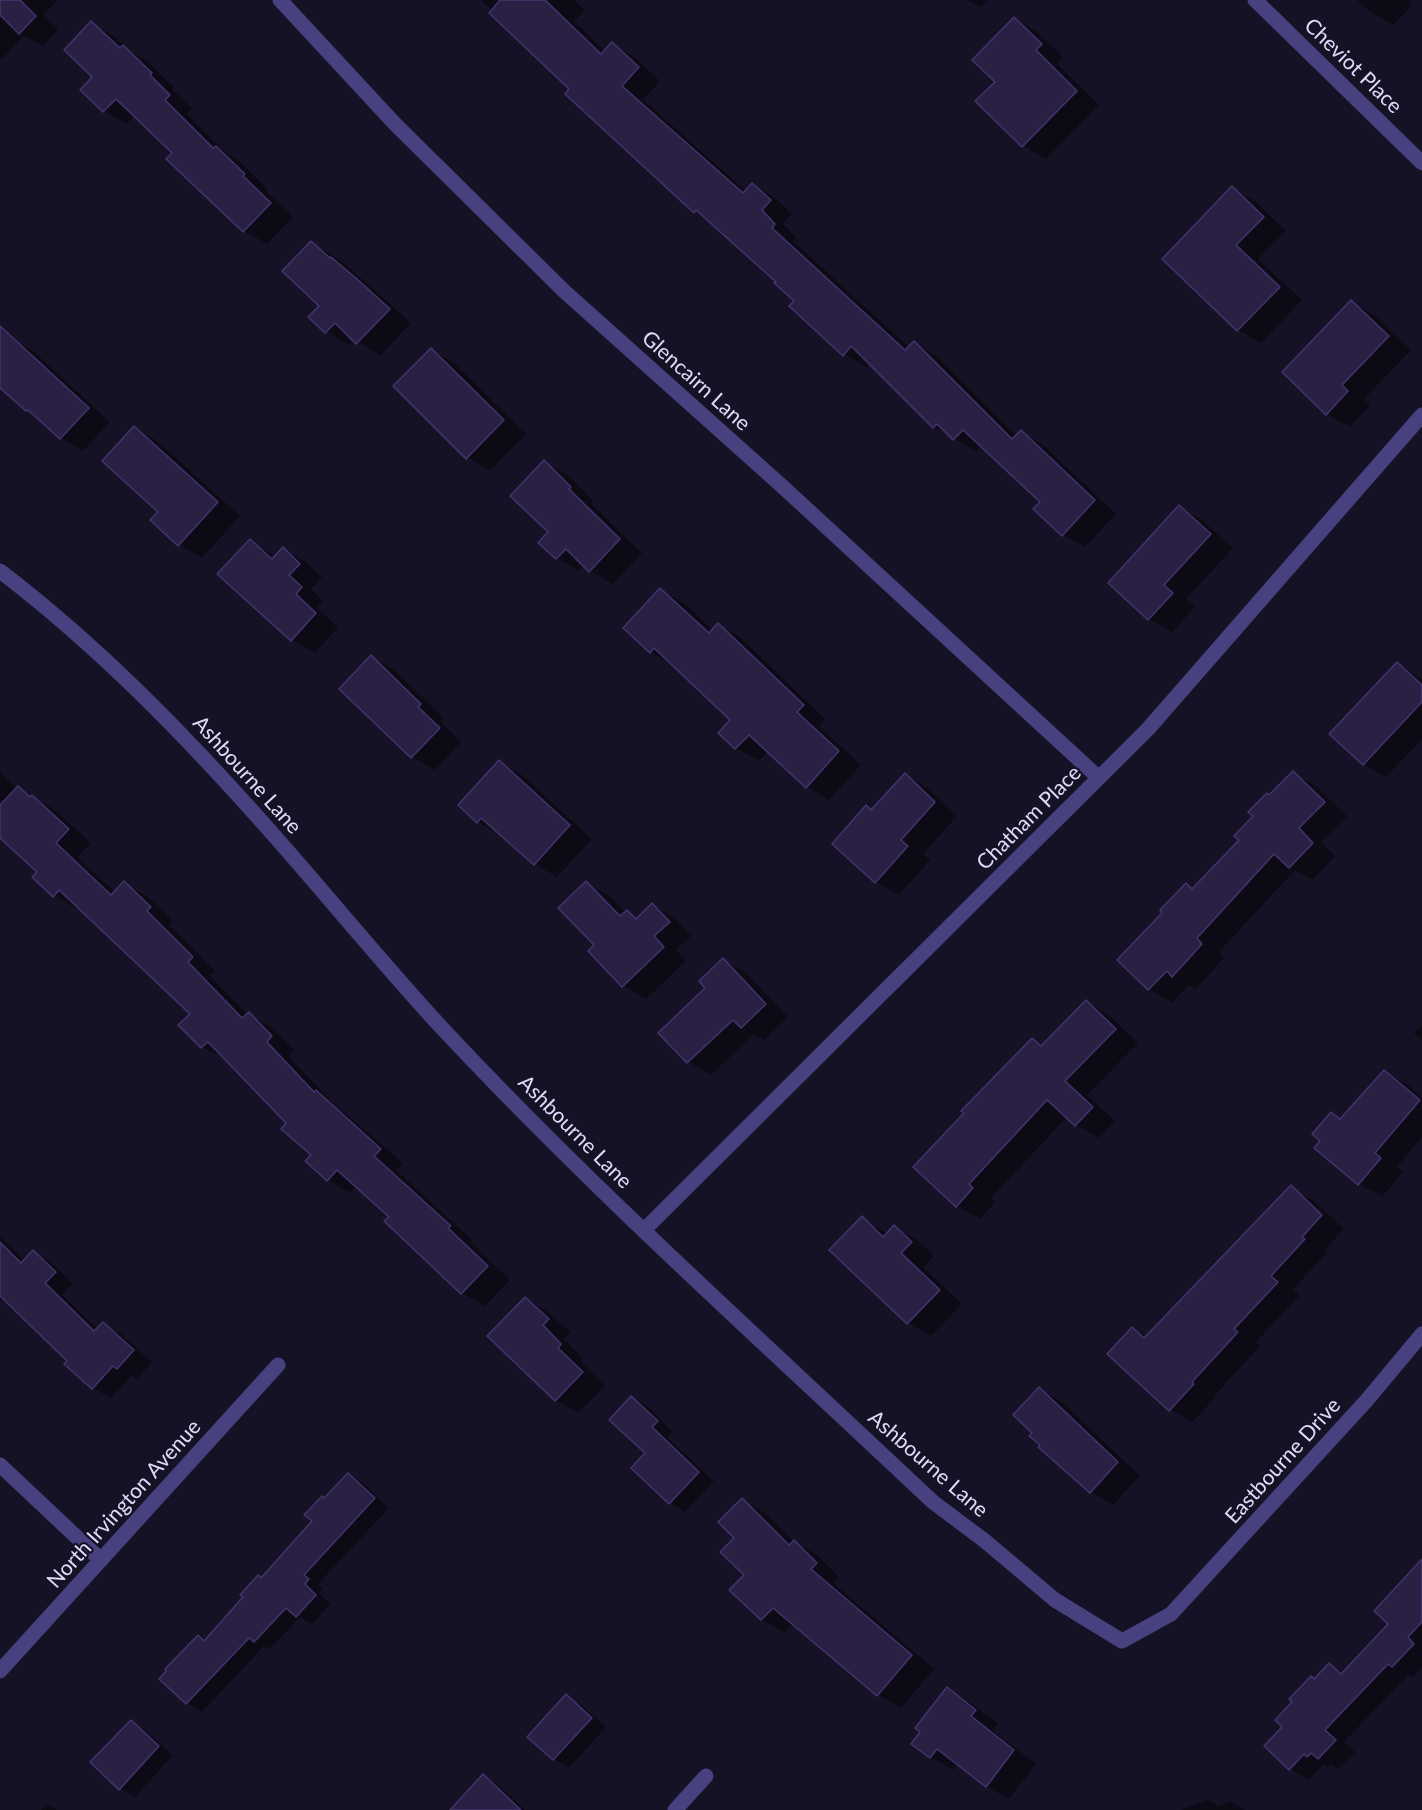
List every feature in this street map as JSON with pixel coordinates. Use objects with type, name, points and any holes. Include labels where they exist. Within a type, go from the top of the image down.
[{"type":"street","name":"Glencairn Lane","points":[[280,0],[395,124],[564,291],[783,487],[1099,778]]},
{"type":"street","name":"Cheviot Place","points":[[1255,0],[1422,163]]},
{"type":"street","name":"Chatham Place","points":[[644,1230],[1148,729],[1422,415]]},
{"type":"street","name":"Ashbourne Lane","points":[[0,571],[96,651],[168,719],[256,815],[443,1029],[578,1167],[933,1502],[985,1541],[1055,1600],[1122,1641],[1171,1614]]},
{"type":"street","name":"Eastbourne Drive","points":[[1171,1614],[1367,1400],[1422,1334]]},
{"type":"street","name":"North Irvington Avenue","points":[[0,1671],[278,1365]]},
{"type":"street","points":[[0,1466],[101,1560]]},
{"type":"street","points":[[675,1810],[706,1776]]},
{"type":"building","points":[[0,0],[20,0],[36,16],[19,34],[0,15]]},
{"type":"building","points":[[500,0],[545,0],[601,54],[612,42],[639,67],[622,86],[743,193],[752,183],[771,200],[762,210],[775,224],[772,228],[905,350],[914,341],[1012,439],[1021,430],[1095,500],[1062,536],[1033,509],[1040,502],[963,430],[953,440],[937,424],[933,428],[851,346],[843,356],[789,306],[794,301],[774,283],[776,282],[696,210],[694,213],[565,94],[569,89],[489,13]]},
{"type":"building","points":[[1014,17],[1042,44],[1036,50],[1077,91],[1022,147],[975,101],[995,82],[972,60]]},
{"type":"building","points":[[91,21],[120,48],[123,45],[152,73],[150,75],[170,95],[165,100],[213,148],[216,146],[245,174],[243,176],[271,203],[243,232],[166,159],[172,153],[116,99],[103,112],[80,90],[92,77],[64,50]]},
{"type":"building","points":[[1232,186],[1264,217],[1236,245],[1280,287],[1237,331],[1162,259]]},
{"type":"building","points":[[311,241],[390,309],[356,344],[335,323],[325,333],[308,317],[319,306],[282,271]]},
{"type":"building","points":[[1351,300],[1389,336],[1342,385],[1348,391],[1326,415],[1282,372]]},
{"type":"building","points":[[0,326],[89,408],[60,439],[0,388]]},
{"type":"building","points":[[431,348],[504,420],[466,459],[393,386]]},
{"type":"building","points":[[134,426],[218,502],[178,546],[150,520],[158,512],[102,461]]},
{"type":"building","points":[[544,460],[571,487],[569,489],[620,539],[589,572],[566,549],[556,559],[538,543],[548,532],[510,496]]},
{"type":"building","points":[[1179,505],[1211,534],[1164,585],[1173,593],[1148,620],[1108,583]]},
{"type":"building","points":[[250,539],[272,559],[283,547],[300,564],[289,575],[302,587],[296,594],[316,613],[291,641],[217,574]]},
{"type":"building","points":[[660,588],[709,633],[718,623],[804,705],[797,712],[839,751],[806,788],[749,735],[735,749],[718,733],[730,720],[654,648],[650,653],[623,628]]},
{"type":"building","points":[[371,655],[421,704],[418,707],[440,728],[411,758],[339,689]]},
{"type":"building","points":[[1397,662],[1422,685],[1422,702],[1363,765],[1329,734]]},
{"type":"building","points":[[499,760],[570,825],[534,865],[481,818],[477,823],[458,805]]},
{"type":"building","points":[[1293,771],[1325,802],[1299,828],[1313,843],[1289,868],[1274,854],[1197,938],[1202,944],[1172,977],[1167,971],[1148,990],[1117,960],[1162,913],[1160,910],[1186,883],[1192,889],[1239,840],[1234,836],[1253,816],[1248,812]]},
{"type":"building","points":[[905,773],[935,802],[901,840],[908,846],[875,883],[832,844],[866,805],[871,810]]},
{"type":"building","points":[[18,786],[30,797],[32,795],[69,829],[56,843],[111,895],[124,881],[151,907],[147,911],[193,957],[188,962],[242,1018],[249,1012],[272,1036],[267,1042],[314,1092],[316,1090],[381,1149],[374,1156],[451,1226],[448,1228],[488,1266],[461,1294],[384,1221],[389,1217],[337,1170],[327,1181],[305,1161],[311,1155],[281,1129],[286,1123],[208,1042],[201,1048],[178,1025],[190,1014],[59,890],[53,897],[32,877],[37,872],[0,838],[0,805]]},
{"type":"building","points":[[586,881],[620,916],[627,910],[636,919],[652,903],[670,922],[654,936],[664,947],[622,987],[588,951],[594,945],[558,908]]},
{"type":"building","points":[[723,958],[766,1004],[741,1028],[733,1020],[687,1063],[658,1033],[705,988],[699,981]]},
{"type":"building","points":[[1086,1000],[1116,1029],[1065,1081],[1093,1107],[1075,1126],[1047,1100],[969,1184],[973,1188],[956,1207],[913,1167],[964,1113],[961,1111],[1032,1038],[1041,1046]]},
{"type":"building","points":[[1384,1070],[1420,1100],[1375,1153],[1381,1158],[1358,1185],[1314,1148],[1320,1141],[1312,1134],[1331,1112],[1340,1119]]},
{"type":"building","points":[[1291,1185],[1322,1215],[1302,1237],[1305,1239],[1271,1276],[1278,1282],[1234,1329],[1238,1332],[1169,1411],[1107,1354],[1132,1327],[1144,1338]]},
{"type":"building","points":[[862,1216],[883,1237],[894,1225],[912,1242],[901,1253],[940,1290],[907,1324],[829,1250]]},
{"type":"building","points":[[0,1242],[21,1263],[33,1250],[56,1272],[45,1283],[94,1331],[103,1322],[134,1350],[117,1369],[113,1366],[92,1389],[64,1364],[67,1361],[0,1296]]},
{"type":"building","points":[[525,1297],[549,1319],[543,1325],[561,1344],[558,1348],[583,1372],[555,1401],[487,1336]]},
{"type":"building","points":[[1039,1387],[1118,1462],[1090,1493],[1038,1447],[1040,1445],[1029,1436],[1032,1433],[1013,1415]]},
{"type":"building","points":[[631,1396],[658,1421],[652,1427],[699,1472],[669,1504],[631,1468],[645,1453],[609,1420]]},
{"type":"building","points":[[348,1473],[375,1498],[304,1575],[309,1579],[305,1584],[316,1595],[296,1617],[286,1608],[254,1642],[249,1638],[186,1704],[159,1679],[166,1671],[165,1669],[198,1635],[204,1641],[243,1597],[240,1595],[258,1575],[261,1578],[312,1521],[304,1515]]},
{"type":"building","points":[[742,1498],[789,1545],[794,1540],[817,1563],[811,1569],[912,1655],[877,1696],[773,1608],[761,1620],[729,1590],[744,1575],[720,1552],[734,1538],[718,1522]]},
{"type":"building","points":[[1422,1559],[1422,1622],[1408,1637],[1414,1644],[1392,1667],[1388,1664],[1325,1730],[1336,1740],[1318,1759],[1311,1753],[1307,1757],[1304,1754],[1289,1770],[1264,1746],[1282,1727],[1275,1720],[1292,1702],[1289,1699],[1311,1676],[1314,1679],[1329,1663],[1341,1674],[1388,1624],[1374,1611]]},
{"type":"building","points":[[947,1687],[976,1710],[971,1716],[1014,1750],[986,1787],[937,1749],[930,1758],[911,1744],[920,1732],[915,1728]]},
{"type":"building","points":[[566,1694],[592,1718],[553,1760],[527,1737]]},
{"type":"building","points":[[131,1720],[159,1746],[119,1790],[90,1762]]},
{"type":"building","points":[[483,1774],[521,1810],[450,1810]]}]
